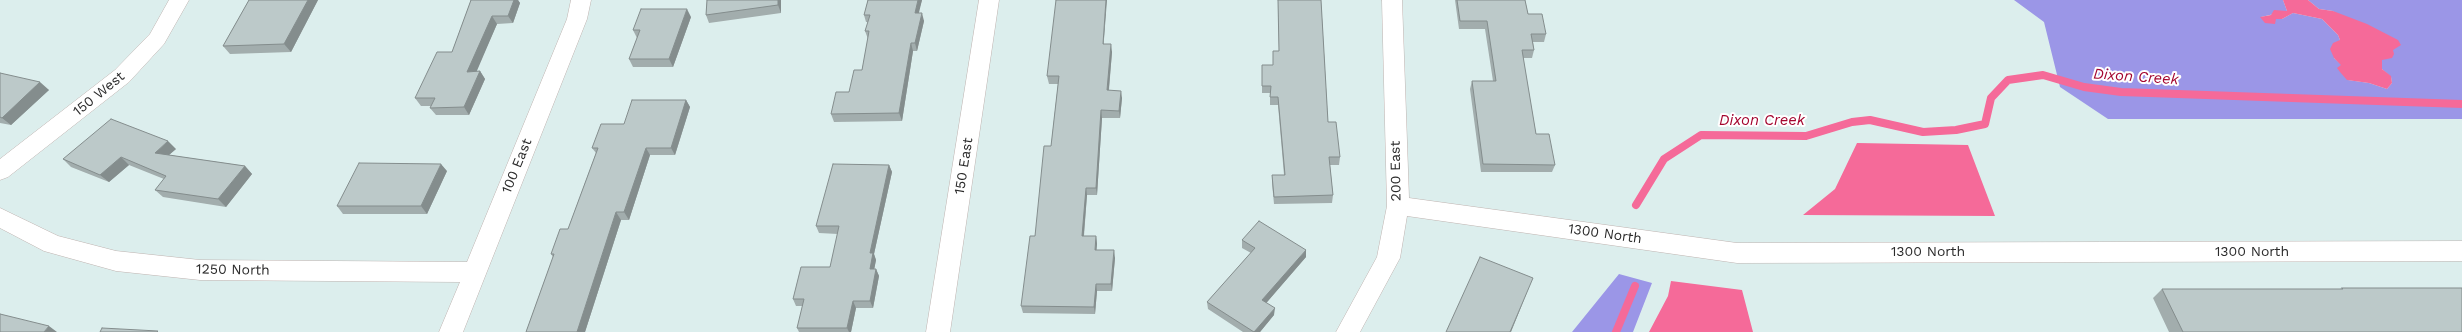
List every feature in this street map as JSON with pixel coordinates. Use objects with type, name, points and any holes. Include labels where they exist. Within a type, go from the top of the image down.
[{"type":"street","name":"150 West","points":[[0,171],[122,76],[157,39],[169,21],[179,0]]},
{"type":"street","name":"100 East","points":[[451,332],[577,19],[581,0]]},
{"type":"street","name":"150 East","points":[[938,332],[989,0]]},
{"type":"street","name":"200 East","points":[[1348,332],[1388,258],[1398,206],[1392,0]]},
{"type":"street","name":"1300 North","points":[[1398,206],[1737,253],[2462,251]]},
{"type":"street","name":"1250 North","points":[[0,217],[52,244],[116,261],[200,270],[475,272]]},
{"type":"shaded area","points":[[2014,0],[2283,0],[2287,11],[2261,17],[2282,19],[2293,13],[2322,19],[2338,35],[2340,40],[2334,58],[2342,65],[2348,80],[2369,83],[2387,89],[2392,83],[2391,77],[2382,69],[2382,60],[2333,11],[2319,9],[2308,0],[2462,0],[2462,119],[2108,119],[2060,87],[2044,22]]},
{"type":"shaded area","points":[[2283,0],[2308,0],[2319,9],[2333,11],[2367,24],[2398,40],[2401,45],[2393,50],[2394,54],[2392,58],[2382,60],[2382,69],[2391,76],[2392,83],[2387,89],[2369,83],[2347,80],[2337,68],[2341,65],[2334,58],[2330,49],[2333,43],[2340,40],[2338,35],[2322,19],[2293,13],[2282,19],[2276,19],[2275,24],[2265,23],[2260,17],[2271,15],[2274,10],[2287,11]]},
{"type":"shaded area","points":[[1857,143],[1968,145],[1995,216],[1803,215],[1835,189]]},
{"type":"shaded area","points":[[1619,274],[1652,283],[1633,332],[1572,332]]},
{"type":"shaded area","points":[[1671,281],[1742,290],[1753,332],[1649,332],[1668,296]]},
{"type":"building","points":[[249,0],[308,0],[284,44],[223,46]]},
{"type":"building","points":[[471,0],[514,0],[508,16],[492,16],[467,72],[480,71],[464,107],[430,108],[435,98],[415,98],[437,52],[452,52]]},
{"type":"building","points":[[707,0],[778,0],[778,5],[706,15]]},
{"type":"building","points":[[868,0],[918,0],[915,13],[922,13],[915,43],[911,43],[899,113],[831,114],[836,92],[849,92],[854,70],[862,70],[869,31],[865,31],[870,15],[864,15]]},
{"type":"building","points":[[1056,0],[1106,0],[1103,44],[1111,44],[1107,90],[1121,91],[1119,111],[1101,110],[1096,188],[1086,188],[1082,236],[1096,236],[1095,250],[1114,250],[1111,284],[1096,284],[1094,307],[1021,306],[1030,236],[1035,236],[1044,146],[1051,146],[1059,76],[1047,76]]},
{"type":"building","points":[[1278,0],[1321,0],[1328,122],[1336,122],[1340,157],[1329,157],[1333,195],[1274,197],[1272,175],[1285,175],[1278,97],[1270,97],[1271,86],[1262,86],[1262,65],[1273,65],[1273,51],[1279,51]]},
{"type":"building","points":[[1457,0],[1525,0],[1528,14],[1542,14],[1546,34],[1531,34],[1534,50],[1522,50],[1536,134],[1549,134],[1555,165],[1483,164],[1472,81],[1496,81],[1487,21],[1460,21]]},
{"type":"building","points":[[641,9],[687,9],[669,59],[629,59],[640,30],[633,30]]},
{"type":"building","points":[[0,73],[40,82],[2,118],[0,117]]},
{"type":"building","points":[[632,100],[686,100],[671,148],[646,148],[624,212],[616,212],[577,332],[526,332],[554,254],[551,254],[560,229],[568,229],[598,148],[592,148],[601,124],[624,124]]},
{"type":"building","points":[[111,119],[168,141],[155,153],[245,166],[218,199],[155,190],[166,176],[121,157],[100,175],[63,159]]},
{"type":"building","points":[[359,163],[441,164],[421,206],[337,206]]},
{"type":"building","points":[[833,164],[889,165],[870,253],[873,253],[870,269],[876,269],[870,301],[853,301],[847,328],[797,328],[804,299],[793,299],[801,267],[830,267],[839,226],[816,226]]},
{"type":"building","points":[[1259,221],[1306,250],[1262,300],[1275,308],[1254,332],[1207,302],[1255,248],[1242,240]]},
{"type":"building","points":[[1480,257],[1533,278],[1510,332],[1446,332]]},
{"type":"building","points":[[2342,288],[2462,288],[2462,332],[2183,332],[2162,289],[2343,289]]},
{"type":"building","points":[[0,314],[49,326],[44,332],[0,332]]},
{"type":"building","points":[[102,328],[158,331],[100,332]]},
{"type":"waterway","name":"Dixon Creek","points":[[1636,205],[1664,159],[1701,135],[1806,136],[1852,122],[1870,120],[1923,132],[1956,130],[1985,124],[1991,98],[2008,80],[2043,75],[2084,87],[2121,92],[2462,104]]},
{"type":"waterway","name":"Dixon Creek","points":[[1616,332],[1635,286]]}]
